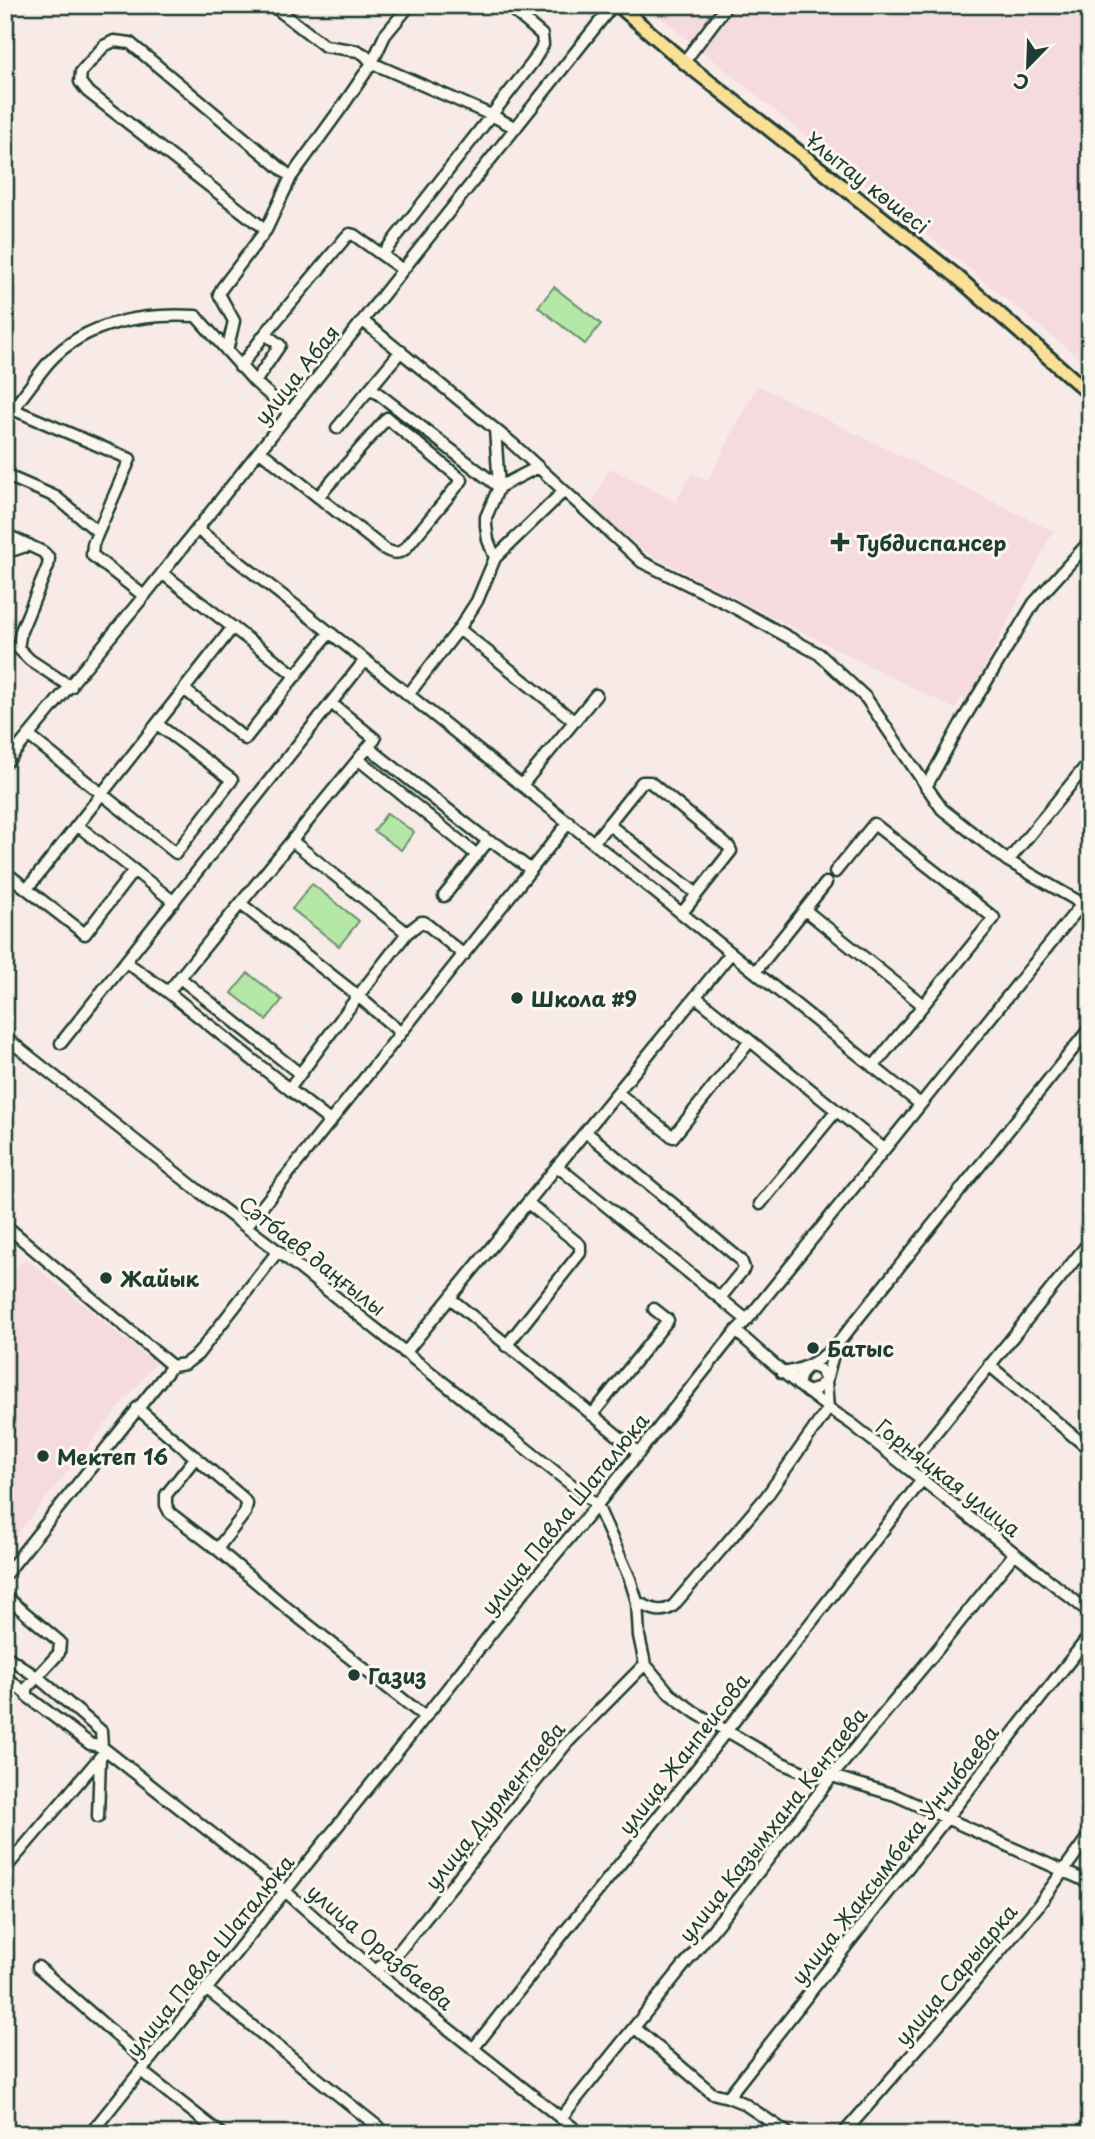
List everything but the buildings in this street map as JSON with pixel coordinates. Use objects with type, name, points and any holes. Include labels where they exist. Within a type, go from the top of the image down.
[{"type":"main road","name":"Ұлытау көшесі","points":[[616,5],[954,275],[1090,394]]},
{"type":"main road","points":[[1082,2134],[1090,2125]]},
{"type":"street","points":[[272,5],[325,46],[358,51],[372,62],[516,128]]},
{"type":"street","points":[[227,351],[234,321],[219,294],[222,288],[266,230],[291,177],[372,62],[385,35],[410,5]]},
{"type":"street","points":[[382,255],[533,62],[543,45],[542,35],[508,5]]},
{"type":"street","name":"улица Абая","points":[[5,765],[71,687],[616,5]]},
{"type":"street","points":[[684,62],[727,5]]},
{"type":"street","points":[[266,230],[87,91],[80,82],[81,72],[104,46],[114,41],[130,43],[291,177]]},
{"type":"street","points":[[240,367],[346,237],[354,235],[403,270]]},
{"type":"street","points":[[144,596],[92,555],[98,533],[130,459],[8,411],[50,361],[83,335],[113,323],[168,314],[196,316],[254,382],[290,413]]},
{"type":"street","points":[[363,321],[495,429],[642,562],[726,603],[819,654],[866,698],[942,810],[1008,861],[1086,906]]},
{"type":"street","points":[[254,382],[280,345],[265,334]]},
{"type":"street","points":[[337,428],[401,351]]},
{"type":"street","points":[[371,387],[499,487]]},
{"type":"street","points":[[260,451],[318,497],[383,548],[398,554],[463,480],[387,418],[318,497]]},
{"type":"street","points":[[495,429],[499,487],[486,517],[488,540],[495,558]]},
{"type":"street","points":[[499,487],[538,467]]},
{"type":"street","points":[[5,475],[56,497],[98,533]]},
{"type":"street","points":[[408,695],[477,601],[495,558],[564,491]]},
{"type":"street","points":[[197,529],[569,822],[920,1104]]},
{"type":"street","points":[[5,534],[47,554],[49,562],[21,631],[18,648],[30,660],[71,687]]},
{"type":"street","points":[[926,787],[1034,603],[1090,541]]},
{"type":"street","points":[[5,553],[29,545]]},
{"type":"street","points":[[162,573],[296,676]]},
{"type":"street","points":[[27,889],[233,627]]},
{"type":"street","points":[[459,629],[574,721]]},
{"type":"street","points":[[184,689],[244,739],[330,632]]},
{"type":"street","points":[[61,1043],[365,660]]},
{"type":"street","points":[[522,785],[596,695]]},
{"type":"street","points":[[168,992],[375,739],[331,703]]},
{"type":"street","points":[[29,736],[176,853],[232,780],[157,724]]},
{"type":"street","points":[[369,748],[488,841],[498,845],[531,870]]},
{"type":"street","points":[[359,760],[477,855]]},
{"type":"street","points":[[1008,861],[1090,761]]},
{"type":"street","points":[[594,842],[642,782],[650,782],[731,851],[682,913]]},
{"type":"street","points":[[246,1227],[569,822]]},
{"type":"street","points":[[608,824],[697,894]]},
{"type":"street","points":[[835,872],[874,824],[994,918],[873,1066]]},
{"type":"street","points":[[77,825],[174,902]]},
{"type":"street","points":[[292,841],[407,933]]},
{"type":"street","points":[[444,896],[488,841]]},
{"type":"street","points":[[5,872],[85,934],[134,870]]},
{"type":"street","points":[[755,972],[826,883]]},
{"type":"street","name":"улица Павла Шаталюка","points":[[90,2134],[522,1594],[597,1505],[920,1104],[1086,906],[1090,894]]},
{"type":"street","points":[[241,904],[401,1033]]},
{"type":"street","points":[[805,910],[923,1005]]},
{"type":"street","points":[[289,1089],[407,933],[421,922],[464,955]]},
{"type":"street","points":[[405,1353],[731,953]]},
{"type":"street","points":[[126,962],[168,992],[331,1122]]},
{"type":"street","points":[[180,978],[300,1074]]},
{"type":"street","points":[[696,997],[884,1149]]},
{"type":"street","points":[[736,1331],[782,1373],[797,1371],[816,1363],[835,1347],[1090,1028]]},
{"type":"street","name":"Сәтбаев даңғылы","points":[[5,1037],[597,1505]]},
{"type":"street","points":[[618,1093],[673,1138],[750,1041]]},
{"type":"street","points":[[760,1204],[836,1111]]},
{"type":"street","points":[[586,1132],[741,1260],[744,1268],[742,1272],[720,1298]]},
{"type":"street","points":[[557,1166],[747,1320]]},
{"type":"street","points":[[506,1346],[580,1253],[580,1245],[528,1203]]},
{"type":"street","points":[[5,1225],[172,1366]]},
{"type":"street","points":[[907,1468],[1090,1241]]},
{"type":"street","points":[[5,1575],[172,1366],[185,1364],[198,1354],[278,1251]]},
{"type":"street","points":[[450,1298],[639,1453]]},
{"type":"street","points":[[592,1415],[668,1320],[654,1309]]},
{"type":"street","points":[[807,1392],[826,1381],[835,1347]]},
{"type":"street","points":[[989,1365],[1086,1447],[1090,1434]]},
{"type":"street","points":[[637,1602],[658,1611],[673,1606],[766,1497],[828,1409],[823,1371],[818,1367],[808,1366]]},
{"type":"street","points":[[798,1385],[801,1374],[808,1366]]},
{"type":"street","name":"Горняцкая улица","points":[[782,1373],[852,1424],[1090,1614]]},
{"type":"street","points":[[137,1408],[247,1504],[245,1513],[217,1549]]},
{"type":"street","points":[[196,1457],[166,1495],[166,1505],[170,1513],[425,1717]]},
{"type":"street","name":"улица Жанпеисова","points":[[473,2049],[922,1480]]},
{"type":"street","points":[[597,1505],[630,1579],[637,1602],[639,1636],[645,1664],[670,1694],[696,1713],[782,1763],[803,1772],[832,1776],[895,1795],[1090,1883]]},
{"type":"street","name":"улица Казымхана Кентаева","points":[[561,2118],[739,1897],[832,1776],[1015,1553]]},
{"type":"street","points":[[5,1597],[60,1642],[59,1653],[26,1690]]},
{"type":"street","name":"улица Жаксымбека Унчибаева","points":[[728,2097],[1090,1635]]},
{"type":"street","points":[[5,1658],[9,1658],[35,1677],[101,1731],[103,1751],[98,1817]]},
{"type":"street","name":"улица Дурментаева","points":[[374,1970],[392,1960],[566,1744],[645,1664]]},
{"type":"street","name":"улица Оразбаева","points":[[5,1678],[26,1690],[27,1696],[285,1891],[374,1970],[581,2134]]},
{"type":"street","points":[[5,1869],[103,1751]]},
{"type":"street","name":"улица Сарыарка","points":[[843,2134],[1038,1906],[1090,1834]]},
{"type":"street","points":[[38,1967],[144,2067],[221,2134]]},
{"type":"street","points":[[206,1989],[387,2134]]},
{"type":"street","points":[[635,2028],[712,2093],[728,2097],[762,2115],[789,2134]]},
{"type":"shaded area","points":[[645,5],[1090,5],[1090,367]]},
{"type":"shaded area","name":"Тубдиспансер","points":[[757,385],[1053,531],[968,701],[961,697],[955,709],[647,553],[590,507],[610,468],[676,502],[691,473],[708,481]]},
{"type":"shaded area","name":"Мектеп 16","points":[[25,1258],[155,1363],[5,1549],[5,1282]]},
{"type":"green space","points":[[554,287],[601,324],[585,344],[538,307]]},
{"type":"green space","points":[[387,813],[414,832],[401,850],[374,831]]},
{"type":"green space","points":[[312,884],[359,921],[339,946],[292,909]]},
{"type":"green space","points":[[248,973],[282,1000],[266,1020],[232,993]]},
{"type":"place","name":"Тубдиспансер","points":[[840,542]]},
{"type":"place","name":"Школа #9","points":[[517,998]]},
{"type":"place","name":"Жайык","points":[[106,1278]]},
{"type":"place","name":"Батыс","points":[[813,1348]]},
{"type":"place","name":"Мектеп 16","points":[[43,1456]]},
{"type":"place","name":"Газиз","points":[[354,1675]]}]
